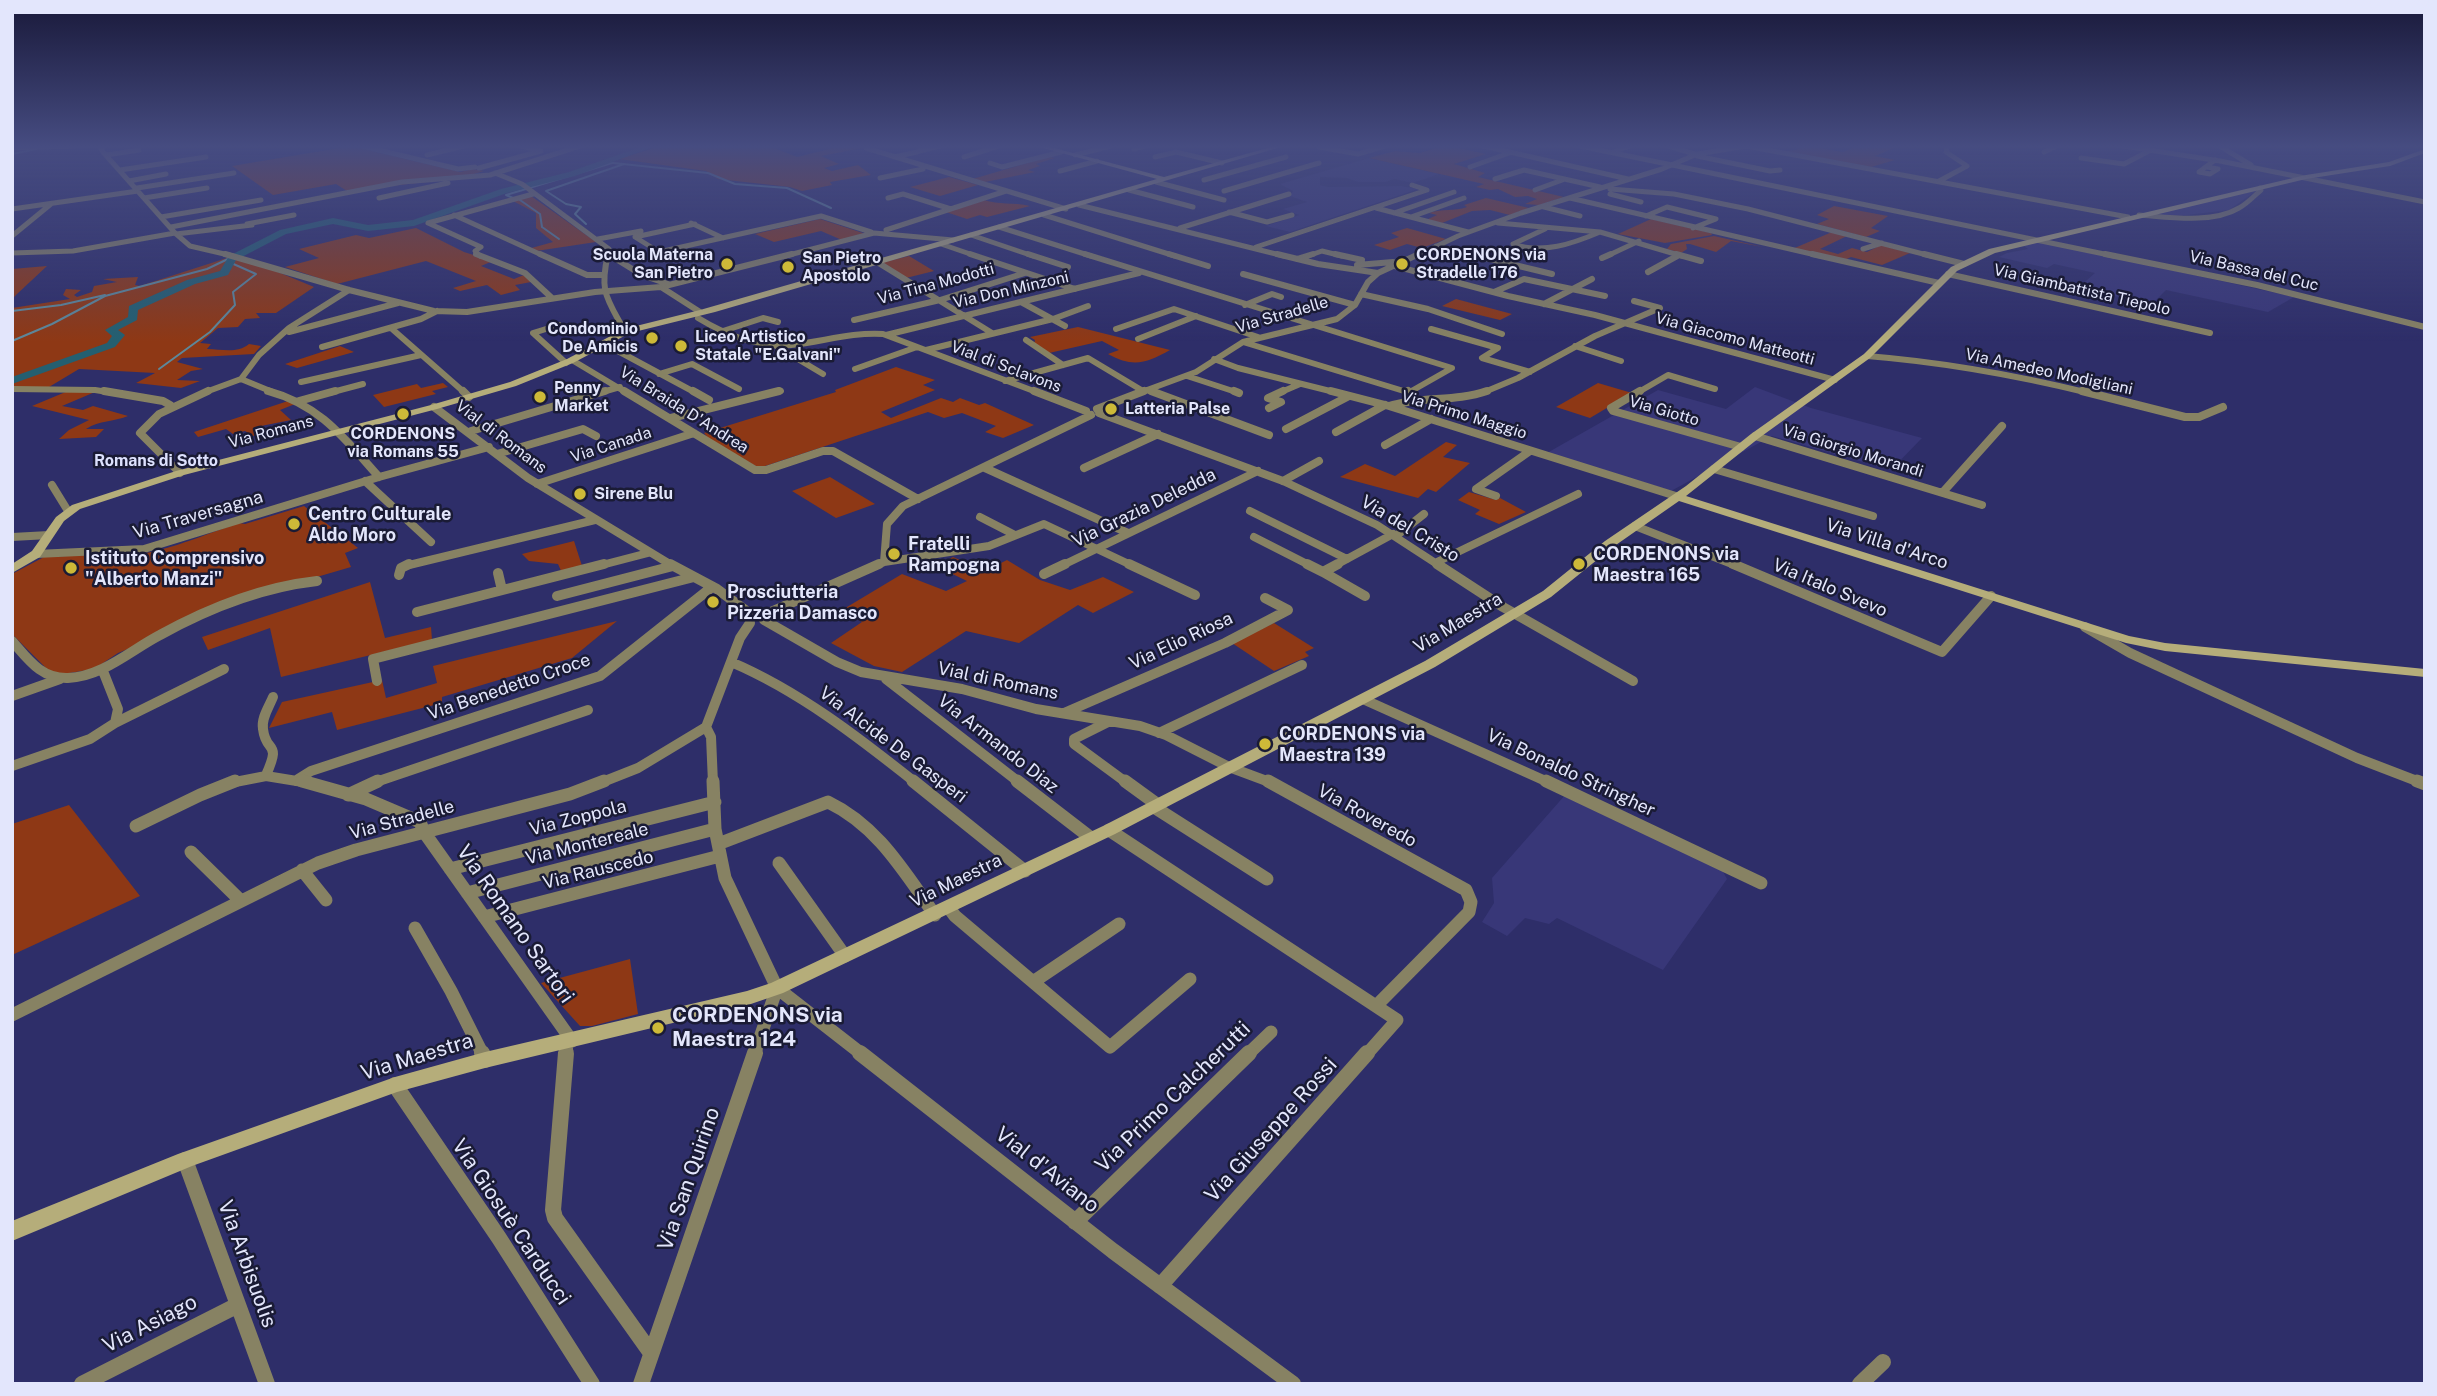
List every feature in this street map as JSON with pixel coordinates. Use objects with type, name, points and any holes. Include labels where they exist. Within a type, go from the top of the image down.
[{"type":"main road","name":"Via Romans","points":[[68,511],[180,473],[513,384],[600,346],[624,330],[696,315],[1062,210]]},
{"type":"main road","name":"Via Maestra","points":[[12,1231],[185,1160],[395,1085],[485,1060],[748,998],[777,988],[942,912],[1365,699],[1547,594],[1635,526],[1679,497],[1755,436],[1867,356],[1948,274],[1964,264],[1992,251],[2161,210]]},
{"type":"main road","name":"Via Villa d'Arco","points":[[1679,497],[2085,627],[2165,647],[2425,673]]},
{"type":"main road","points":[[12,569],[36,554],[68,511]]},
{"type":"street","points":[[12,236],[44,210]]},
{"type":"street","points":[[155,210],[190,246],[240,256],[349,290],[437,311],[467,312],[552,298],[664,286],[877,232],[947,210]]},
{"type":"street","points":[[161,217],[201,210]]},
{"type":"street","points":[[12,253],[72,251],[271,210]]},
{"type":"street","points":[[472,210],[428,223],[481,247],[475,251],[476,254],[525,274],[552,298]]},
{"type":"street","points":[[556,210],[609,249],[603,273],[607,298],[624,330]]},
{"type":"street","points":[[1102,210],[1297,259],[1378,273]]},
{"type":"street","points":[[1180,228],[1235,210]]},
{"type":"street","points":[[1256,247],[1369,210]]},
{"type":"street","points":[[1384,210],[1468,232]]},
{"type":"street","points":[[1394,213],[1402,210]]},
{"type":"street","points":[[1411,217],[1430,210]]},
{"type":"street","name":"Via Stradelle","points":[[884,562],[883,530],[891,515],[918,499],[1093,412],[1196,372],[1243,342],[1337,319],[1355,305],[1368,282],[1378,273],[1468,232],[1530,210]]},
{"type":"street","points":[[1558,210],[1580,216]]},
{"type":"street","points":[[1621,210],[1939,284]]},
{"type":"street","points":[[1646,216],[1660,210]]},
{"type":"street","points":[[1680,210],[1716,219],[1693,228]]},
{"type":"street","points":[[1753,210],[1964,264]]},
{"type":"street","name":"Via Bassa del Cuc","points":[[1891,210],[2257,285],[2425,327]]},
{"type":"street","name":"Via Stradelle","points":[[2092,210],[2128,217]]},
{"type":"street","points":[[2139,215],[2195,216],[2233,210]]},
{"type":"street","points":[[1229,212],[1267,222],[1292,215]]},
{"type":"street","points":[[174,231],[249,225],[294,215]]},
{"type":"street","points":[[454,215],[587,275],[603,273]]},
{"type":"street","points":[[1044,215],[1208,266]]},
{"type":"street","points":[[695,224],[635,237],[659,252],[821,216],[877,232],[953,240]]},
{"type":"street","points":[[598,239],[681,223],[695,224],[723,238]]},
{"type":"street","points":[[1492,223],[1600,232],[1639,241],[1700,261]]},
{"type":"street","points":[[999,227],[1452,368],[1406,392]]},
{"type":"street","points":[[1548,227],[1513,244],[1530,248],[1570,244],[1600,232]]},
{"type":"street","points":[[971,235],[1068,268]]},
{"type":"street","points":[[1602,258],[1639,241]]},
{"type":"street","points":[[1863,249],[1882,243]]},
{"type":"street","points":[[940,244],[1075,289]]},
{"type":"street","points":[[1434,247],[1512,266]]},
{"type":"street","points":[[1434,247],[1552,274]]},
{"type":"street","points":[[1297,259],[1322,251],[1362,260]]},
{"type":"street","name":"Vial di Sclavons","points":[[608,254],[664,286],[696,315],[723,331],[751,341],[776,346],[858,333],[886,335],[1093,412]]},
{"type":"street","points":[[1648,272],[1679,255]]},
{"type":"street","points":[[877,262],[992,334]]},
{"type":"street","points":[[1344,266],[1394,264],[1494,292],[1628,324]]},
{"type":"street","name":"Via Don Minzoni","points":[[886,335],[1142,272]]},
{"type":"street","name":"Via Tina Modotti","points":[[855,320],[940,300],[1025,273]]},
{"type":"street","points":[[1243,274],[1355,305]]},
{"type":"street","name":"Via Giambattista Tiepolo","points":[[1948,274],[2210,333]]},
{"type":"street","points":[[1494,292],[1524,279],[1605,296]]},
{"type":"street","points":[[1544,304],[1592,279]]},
{"type":"street","points":[[180,473],[140,433],[151,419],[170,405],[241,379],[246,368],[287,332],[315,309],[349,290]]},
{"type":"street","points":[[1245,305],[1272,294],[1281,297]]},
{"type":"street","points":[[1361,294],[1428,309],[1502,334]]},
{"type":"street","name":"Via Giacomo Matteotti","points":[[1336,432],[1387,406],[1414,399],[1470,396],[1530,372],[1575,346],[1660,308],[1634,301]]},
{"type":"street","points":[[287,332],[401,302]]},
{"type":"street","points":[[1021,302],[1065,326]]},
{"type":"street","points":[[926,350],[1053,319],[1088,306]]},
{"type":"street","points":[[1116,329],[1170,309],[1258,337]]},
{"type":"street","points":[[322,347],[391,328],[437,311]]},
{"type":"street","points":[[1138,340],[1196,316]]},
{"type":"street","points":[[723,331],[767,317],[778,322]]},
{"type":"street","name":"Via Giacomo Matteotti","points":[[1628,324],[1835,380]]},
{"type":"street","name":"Via Braida D'Andrea","points":[[559,325],[534,333],[569,361],[620,387],[755,470],[768,469],[823,451],[836,452],[918,499]]},
{"type":"street","points":[[391,328],[469,397]]},
{"type":"street","points":[[1431,330],[1498,348],[1482,358],[1530,372]]},
{"type":"street","points":[[1026,340],[1063,365]]},
{"type":"street","points":[[1243,342],[1406,392],[1414,399]]},
{"type":"street","points":[[600,346],[616,351],[709,400]]},
{"type":"street","points":[[776,346],[823,374]]},
{"type":"street","points":[[1575,346],[1621,361]]},
{"type":"street","points":[[855,369],[917,347]]},
{"type":"street","points":[[301,382],[421,355]]},
{"type":"street","name":"Via Amedeo Modigliani","points":[[1867,356],[1939,362],[2036,380],[2185,417],[2199,417],[2223,407]]},
{"type":"street","points":[[1004,381],[1088,358],[1145,391],[1269,435]]},
{"type":"street","name":"Via Primo Maggio","points":[[1212,361],[1387,406],[1679,497]]},
{"type":"street","points":[[659,374],[692,364],[739,388]]},
{"type":"street","name":"Via Primo Maggio","points":[[1196,372],[1233,368]]},
{"type":"street","name":"Via Giotto","points":[[1715,389],[1668,375],[1611,408],[1613,411],[1741,447]]},
{"type":"street","points":[[1186,376],[1239,393]]},
{"type":"street","points":[[241,379],[255,389],[299,401],[325,419],[379,477]]},
{"type":"street","points":[[299,401],[363,384]]},
{"type":"street","points":[[1269,408],[1280,402],[1268,398],[1300,384]]},
{"type":"street","points":[[471,431],[620,387]]},
{"type":"street","points":[[12,389],[95,390],[163,401],[170,405]]},
{"type":"street","points":[[671,418],[781,391]]},
{"type":"street","points":[[1286,429],[1349,396]]},
{"type":"street","name":"Vial di Romans","points":[[434,407],[471,431],[537,484],[651,554],[712,587],[751,619]]},
{"type":"street","name":"Via del Cristo","points":[[1093,412],[1283,481],[1394,535],[1503,607],[1517,612],[1633,681]]},
{"type":"street","points":[[1385,445],[1431,419]]},
{"type":"street","name":"Via Giorgio Morandi","points":[[1943,492],[2003,426]]},
{"type":"street","points":[[497,454],[583,429],[596,436]]},
{"type":"street","name":"Via Canada","points":[[537,484],[694,433]]},
{"type":"street","points":[[1084,468],[1158,434]]},
{"type":"street","name":"Via Giorgio Morandi","points":[[1755,436],[1982,505]]},
{"type":"street","name":"Via Traversagna","points":[[36,554],[144,549],[365,481],[489,447]]},
{"type":"street","points":[[1496,496],[1476,489],[1530,451]]},
{"type":"street","points":[[1283,481],[1319,461]]},
{"type":"street","points":[[985,468],[1128,533]]},
{"type":"street","points":[[1714,469],[1873,516]]},
{"type":"street","name":"Via Grazia Deledda","points":[[1044,574],[1258,471]]},
{"type":"street","points":[[365,481],[431,542]]},
{"type":"street","points":[[52,485],[68,511]]},
{"type":"street","points":[[1437,562],[1578,494]]},
{"type":"street","points":[[1250,511],[1347,559]]},
{"type":"street","points":[[1322,572],[1394,535],[1424,514]]},
{"type":"street","points":[[980,517],[1015,535]]},
{"type":"street","points":[[399,575],[401,568],[413,562],[595,520]]},
{"type":"street","points":[[777,988],[725,878],[715,829],[711,737],[706,727],[740,638],[751,619],[764,617],[884,562],[974,549],[1044,524],[1195,595]]},
{"type":"street","name":"Via Italo Svevo","points":[[1635,526],[1786,585],[1942,652],[1991,596]]},
{"type":"street","points":[[12,537],[49,535]]},
{"type":"street","points":[[1254,537],[1365,596]]},
{"type":"street","points":[[540,585],[651,554]]},
{"type":"street","points":[[417,612],[651,554]]},
{"type":"street","points":[[557,596],[673,566]]},
{"type":"street","points":[[499,573],[502,590]]},
{"type":"street","points":[[377,681],[373,659],[694,577]]},
{"type":"street","points":[[12,641],[38,671],[55,677],[103,671],[122,655],[172,628],[260,596],[317,581]]},
{"type":"street","name":"Via Benedetto Croce","points":[[295,781],[311,771],[600,676],[712,587]]},
{"type":"street","name":"Via Elio Riosa","points":[[1064,713],[1225,643],[1288,610],[1265,598]]},
{"type":"street","name":"Vial di Romans","points":[[764,617],[837,662],[883,677],[962,690],[1036,709],[1110,721],[1159,733],[1229,767]]},
{"type":"street","name":"Via Villa d'Arco","points":[[2085,627],[2130,653],[2332,747],[2425,784]]},
{"type":"street","name":"Via Alcide De Gasperi","points":[[731,662],[768,677],[840,725],[929,792],[1025,871]]},
{"type":"street","points":[[1159,733],[1301,665]]},
{"type":"street","points":[[12,766],[90,740],[115,723],[223,669]]},
{"type":"street","points":[[103,671],[118,709],[115,723]]},
{"type":"street","points":[[12,696],[66,676]]},
{"type":"street","name":"Via Armando Diaz","points":[[883,677],[1091,838]]},
{"type":"street","points":[[266,775],[274,757],[274,748],[262,734],[261,725],[273,697]]},
{"type":"street","name":"Via Bonaldo Stringher","points":[[1365,699],[1604,807],[1761,883]]},
{"type":"street","points":[[136,827],[214,790],[266,775],[348,795],[366,785],[587,710]]},
{"type":"street","points":[[1110,721],[1074,739],[1074,744],[1156,806],[1267,879]]},
{"type":"street","name":"Via Stradelle","points":[[12,1015],[302,870],[346,853],[570,794],[663,754],[706,727]]},
{"type":"street","name":"Via Roveredo","points":[[1229,767],[1263,778],[1466,890],[1471,902],[1469,912],[1376,1006]]},
{"type":"street","name":"Via Romano Sartori","points":[[348,795],[421,821],[424,832],[570,1041]]},
{"type":"street","name":"Via Zoppola","points":[[450,869],[715,802]]},
{"type":"street","name":"Via Rauscedo","points":[[484,917],[719,850],[828,802],[842,807],[871,829],[942,912]]},
{"type":"street","name":"Via Montereale","points":[[467,893],[715,829]]},
{"type":"street","name":"Via Giuseppe Rossi","points":[[1109,830],[1397,1020],[1160,1286]]},
{"type":"street","points":[[191,852],[241,901]]},
{"type":"street","points":[[779,863],[845,957]]},
{"type":"street","points":[[302,870],[326,900]]},
{"type":"street","points":[[942,912],[955,916],[1110,1046],[1190,979]]},
{"type":"street","points":[[1033,982],[1119,923]]},
{"type":"street","points":[[415,928],[451,991],[485,1060]]},
{"type":"street","name":"Vial d'Aviano","points":[[777,988],[1075,1222],[1293,1384]]},
{"type":"street","name":"Via San Quirino","points":[[640,1384],[777,988]]},
{"type":"street","name":"Via Primo Calcherutti","points":[[1075,1222],[1271,1032]]},
{"type":"street","points":[[570,1041],[553,1210],[555,1218],[651,1353]]},
{"type":"street","name":"Via Giosuè Carducci","points":[[395,1085],[499,1238],[592,1384]]},
{"type":"street","name":"Via Arbisuolis","points":[[185,1160],[267,1384]]},
{"type":"street","name":"Via Asiago","points":[[82,1384],[238,1305]]},
{"type":"street","points":[[1860,1384],[1883,1363]]},
{"type":"shaded area","points":[[531,210],[551,210],[596,242],[536,251],[528,249],[553,242],[536,228],[536,213]]},
{"type":"shaded area","points":[[952,210],[1014,210],[967,219],[946,212]]},
{"type":"shaded area","points":[[1286,210],[1355,210],[1290,232],[1266,226],[1299,215]]},
{"type":"shaded area","points":[[1487,210],[1472,211],[1442,223],[1426,220],[1437,215],[1429,213]]},
{"type":"shaded area","points":[[1491,210],[1523,210],[1510,215]]},
{"type":"shaded area","points":[[1826,210],[1856,210],[1888,216],[1871,228],[1880,231],[1866,237],[1817,224],[1829,219],[1817,215]]},
{"type":"shaded area","points":[[2169,210],[2228,210],[2187,215],[2147,215]]},
{"type":"shaded area","points":[[820,219],[866,234],[842,240],[821,231],[774,242],[755,234]]},
{"type":"shaded area","points":[[1651,219],[1712,235],[1665,243],[1618,234]]},
{"type":"shaded area","points":[[416,228],[464,252],[493,261],[481,266],[514,279],[524,275],[531,282],[515,285],[520,290],[501,295],[487,285],[460,291],[453,288],[476,281],[426,261],[337,284],[285,267],[319,258],[299,249],[356,235],[369,238]]},
{"type":"shaded area","points":[[1407,228],[1446,239],[1422,248],[1407,244],[1390,250],[1374,245],[1399,237],[1391,233]]},
{"type":"shaded area","points":[[1832,232],[1847,236],[1820,249],[1838,254],[1852,248],[1867,252],[1881,245],[1910,253],[1882,265],[1851,257],[1840,262],[1790,250]]},
{"type":"shaded area","points":[[1714,236],[1763,247],[1731,241],[1716,252],[1690,244],[1686,244],[1687,249],[1681,253],[1667,249],[1671,244]]},
{"type":"shaded area","points":[[2041,242],[2294,297],[2268,312],[2166,290],[2152,304],[2078,288],[2095,273],[2054,264],[2047,268],[1999,257],[2028,249],[2024,246]]},
{"type":"shaded area","points":[[909,256],[934,271],[906,278],[881,263]]},
{"type":"shaded area","points":[[230,257],[249,260],[314,287],[276,313],[256,313],[260,318],[245,319],[238,327],[218,328],[200,343],[211,344],[207,349],[224,350],[239,349],[249,344],[261,346],[254,354],[182,358],[177,362],[203,369],[191,371],[177,380],[200,381],[181,388],[136,383],[155,373],[79,369],[49,387],[12,387],[12,308],[70,299],[63,295],[66,289],[81,290],[74,295],[77,297],[92,292],[94,286],[117,282],[103,279],[138,277],[135,285],[140,286]]},
{"type":"shaded area","points":[[47,266],[17,294],[12,299],[12,269]]},
{"type":"shaded area","points":[[1456,299],[1512,314],[1500,320],[1442,306]]},
{"type":"shaded area","points":[[1078,327],[1170,350],[1147,361],[1133,362],[1108,354],[1119,350],[1102,341],[1049,353],[1034,344],[1035,340],[1030,337]]},
{"type":"shaded area","points":[[340,346],[354,352],[297,368],[285,364]]},
{"type":"shaded area","points":[[896,367],[935,380],[923,385],[935,390],[881,412],[891,418],[941,398],[953,402],[960,398],[979,405],[985,403],[1034,425],[1003,438],[985,432],[996,426],[962,413],[944,418],[928,412],[759,468],[709,439],[704,433],[836,392],[835,390]]},
{"type":"shaded area","points":[[443,383],[448,387],[432,391],[436,394],[384,407],[373,395],[417,384],[421,388]]},
{"type":"shaded area","points":[[1598,383],[1632,393],[1590,418],[1556,407]]},
{"type":"shaded area","points":[[1755,387],[1811,408],[1922,438],[1891,470],[1772,436],[1671,491],[1547,453],[1658,390],[1726,409]]},
{"type":"shaded area","points":[[68,391],[95,392],[62,406],[83,410],[93,406],[128,416],[86,429],[104,429],[96,437],[59,439],[69,430],[89,420],[32,406]]},
{"type":"shaded area","points":[[288,401],[295,404],[280,410],[291,420],[256,427],[261,433],[253,436],[245,431],[233,434],[226,429],[198,437],[194,432]]},
{"type":"shaded area","points":[[1446,442],[1457,445],[1443,457],[1470,463],[1436,492],[1428,489],[1418,498],[1340,477],[1365,464],[1395,476]]},
{"type":"shaded area","points":[[830,477],[875,504],[836,518],[792,491]]},
{"type":"shaded area","points":[[1469,492],[1496,500],[1500,498],[1526,512],[1499,524],[1475,514],[1480,510],[1458,500]]},
{"type":"shaded area","points":[[304,506],[358,548],[345,553],[351,567],[262,593],[118,653],[94,669],[63,674],[50,672],[12,634],[12,574],[44,557],[114,554],[112,557],[145,553],[177,545],[239,523],[245,524]]},
{"type":"shaded area","points":[[574,541],[583,569],[562,573],[558,564],[529,561],[522,554]]},
{"type":"shaded area","points":[[953,557],[985,571],[1007,560],[1040,580],[1070,590],[1103,577],[1134,592],[1093,613],[1078,605],[1019,643],[966,631],[902,672],[874,666],[831,643],[862,622],[842,610],[902,574],[946,591],[967,581],[936,566]]},
{"type":"shaded area","points":[[370,582],[385,638],[431,627],[432,640],[281,677],[270,628],[208,650],[202,637]]},
{"type":"shaded area","points":[[617,621],[572,658],[442,697],[442,703],[337,730],[332,712],[269,728],[282,702],[382,680],[386,698],[437,683],[433,666]]},
{"type":"shaded area","points":[[1274,623],[1314,648],[1305,652],[1309,656],[1274,671],[1232,643]]},
{"type":"shaded area","points":[[1566,794],[1721,868],[1727,879],[1663,970],[1557,918],[1549,924],[1525,918],[1507,936],[1482,922],[1494,903],[1492,878]]},
{"type":"shaded area","points":[[69,805],[140,896],[12,955],[12,824]]},
{"type":"shaded area","points":[[630,959],[638,1014],[592,1026],[580,1026],[541,983]]},
{"type":"waterway","points":[[12,381],[111,345],[119,335],[110,330],[133,318],[133,308],[191,282],[224,273],[232,258],[283,232],[333,221],[368,228],[414,223],[450,210]]},
{"type":"waterway","points":[[534,210],[540,214],[542,227],[559,239]]},
{"type":"waterway","points":[[578,210],[575,214],[586,224]]},
{"type":"waterway","points":[[12,341],[52,324],[105,296],[207,269],[230,258]]},
{"type":"waterway","points":[[159,369],[210,332],[235,305],[233,292],[256,274],[229,262]]},
{"type":"waterway","points":[[12,311],[61,305],[105,295]]},
{"type":"place","name":"Scuola Materna San Pietro","points":[[727,264]]},
{"type":"place","name":"CORDENONS via Stradelle 176","points":[[1402,264]]},
{"type":"place","name":"San Pietro Apostolo","points":[[788,267]]},
{"type":"place","name":"Condominio De Amicis","points":[[652,338]]},
{"type":"place","name":"Liceo Artistico Statale \"E.Galvani\"","points":[[681,346]]},
{"type":"place","name":"Penny Market","points":[[540,397]]},
{"type":"place","name":"Latteria Palse","points":[[1111,409]]},
{"type":"place","name":"CORDENONS via Romans 55","points":[[403,414]]},
{"type":"place","name":"Sirene Blu","points":[[580,494]]},
{"type":"place","name":"Centro Culturale Aldo Moro","points":[[294,524]]},
{"type":"place","name":"Fratelli Rampogna","points":[[894,554]]},
{"type":"place","name":"CORDENONS via Maestra 165","points":[[1579,564]]},
{"type":"place","name":"Istituto Comprensivo \"Alberto Manzi\"","points":[[71,568]]},
{"type":"place","name":"Prosciutteria Pizzeria Damasco","points":[[713,602]]},
{"type":"place","name":"CORDENONS via Maestra 139","points":[[1265,744]]},
{"type":"place","name":"CORDENONS via Maestra 124","points":[[658,1028]]},
{"type":"district","name":"Romans di Sotto","points":[[156,461]]}]
